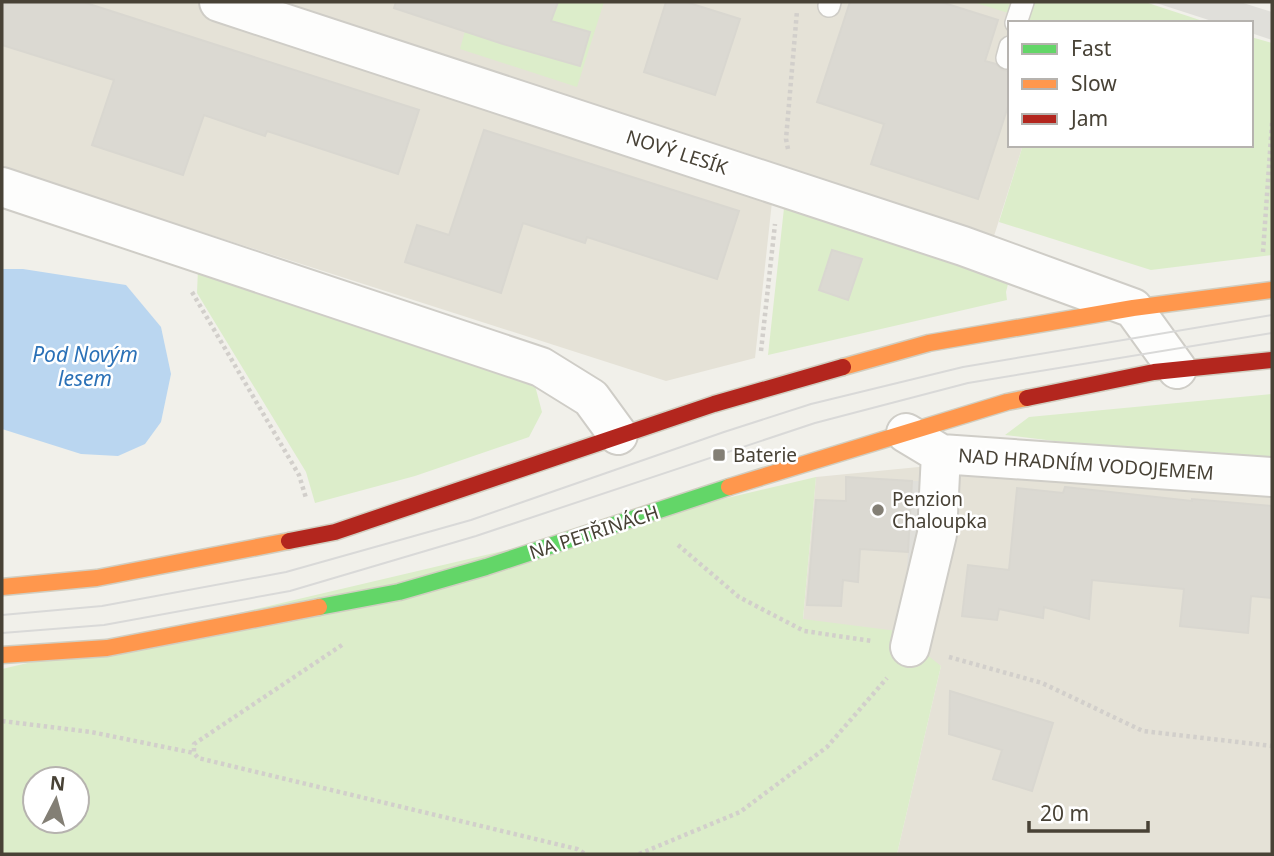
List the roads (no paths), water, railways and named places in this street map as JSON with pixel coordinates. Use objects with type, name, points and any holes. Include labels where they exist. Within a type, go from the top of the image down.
[{"type":"street","name":"NOVÝ LESÍK","points":[[219,2],[963,246],[1133,309]]},
{"type":"street","points":[[2,187],[541,367],[591,398],[618,435]]},
{"type":"street","points":[[2,587],[97,578],[335,532],[714,404],[929,343],[1133,309],[1272,290]]},
{"type":"street","points":[[1133,309],[1177,369]]},
{"type":"street","name":"NA PETŘINÁCH","points":[[2,655],[107,648],[399,592],[1007,402],[1154,372],[1272,360]]},
{"type":"street","name":"NAD HRADNÍM VODOJEMEM","points":[[906,433],[941,454],[1272,477]]},
{"type":"street","points":[[910,647],[937,534],[941,454]]},
{"type":"lane","points":[[1017,21],[1023,2]]},
{"type":"water","name":"Pod Novým lesem","points":[[2,269],[23,269],[126,285],[161,327],[171,374],[161,422],[145,444],[118,456],[81,454],[2,429]]},
{"type":"tram line","points":[[2,615],[102,606],[286,572],[471,520],[811,404],[963,367],[1272,315]]},
{"type":"tram line","points":[[2,633],[104,625],[290,591],[476,536],[815,423],[968,383],[1272,333]]},
{"type":"place","name":"Baterie","points":[[719,455]]},
{"type":"place","name":"Penzion Chaloupka","points":[[878,510]]}]
